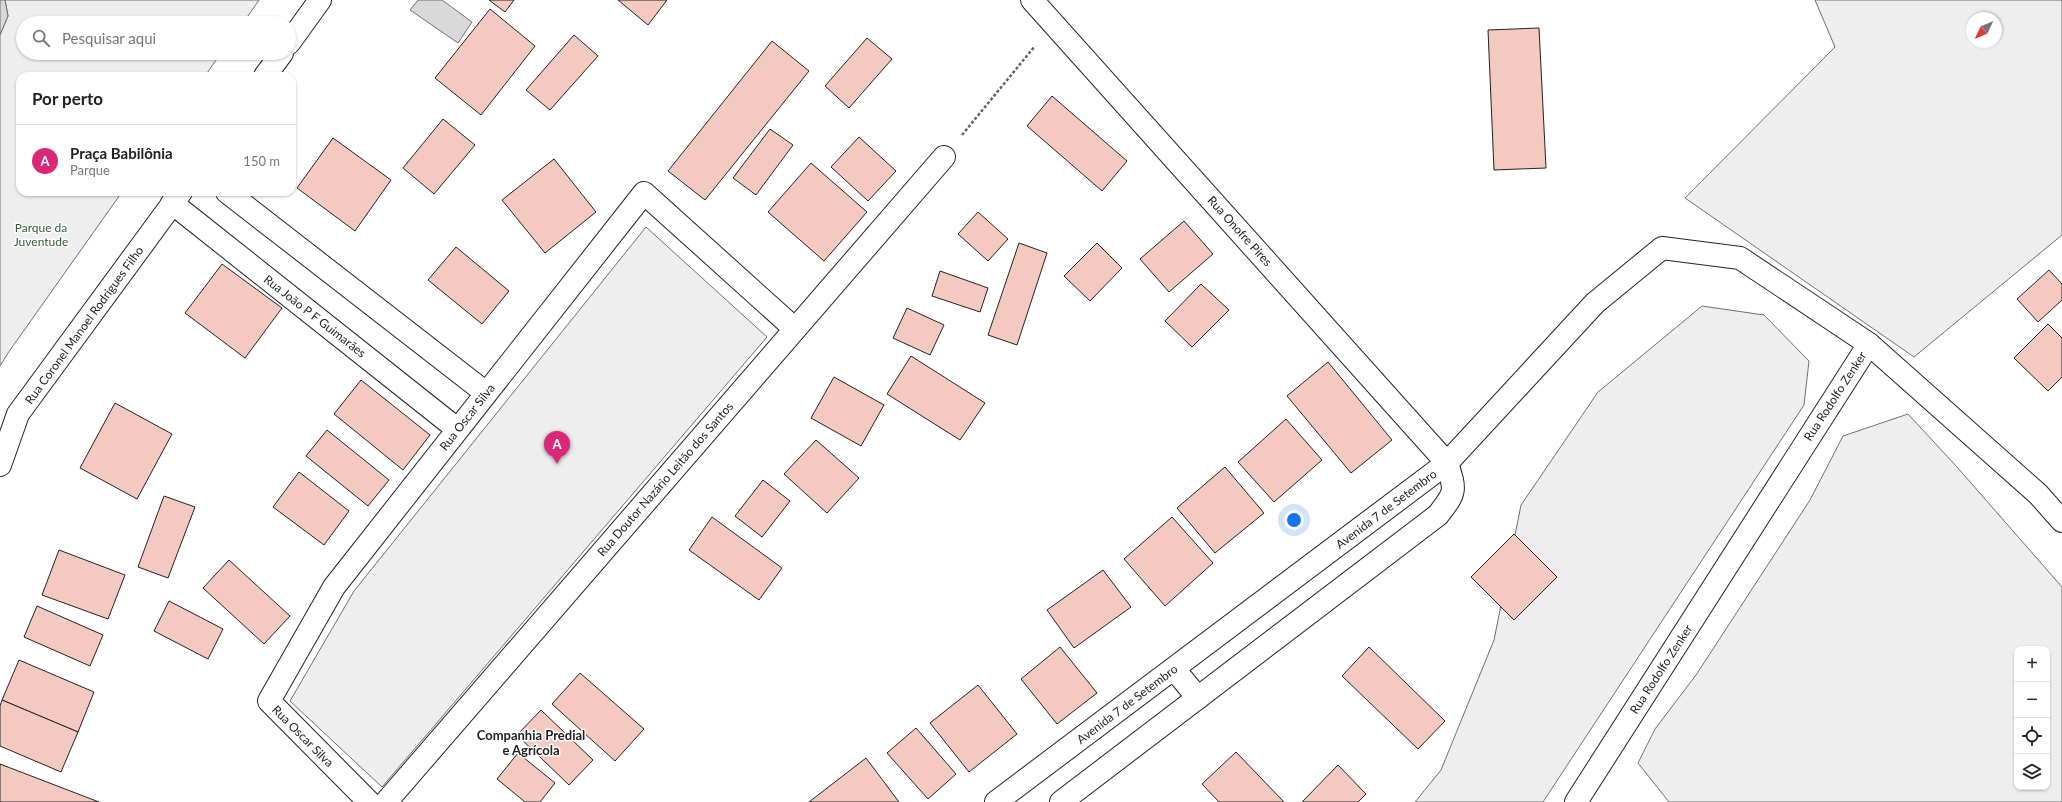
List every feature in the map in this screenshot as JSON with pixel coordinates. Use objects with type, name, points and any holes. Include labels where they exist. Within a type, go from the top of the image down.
[{"type":"street","points":[[296,33],[320,0]]},
{"type":"street","name":"Rua Onofre Pires","points":[[1032,0],[1447,463]]},
{"type":"street","points":[[268,72],[277,60]]},
{"type":"street","name":"Rua Doutor Nazário Leitão dos Santos","points":[[386,802],[944,157]]},
{"type":"street","name":"Rua Oscar Silva","points":[[369,802],[269,702],[334,586],[644,193],[795,329]]},
{"type":"street","points":[[233,196],[486,393]]},
{"type":"street","name":"Rua João P F Guimarães","points":[[176,198],[457,429]]},
{"type":"street","name":"Rua Coronel Manoel Rodrigues Filho","points":[[0,465],[18,414],[176,198]]},
{"type":"street","name":"Rua Rodolfo Zenker","points":[[1447,463],[1595,303],[1662,248],[1740,258],[1869,344],[1576,802]]},
{"type":"street","points":[[1869,344],[2038,494],[2062,521]]},
{"type":"street","name":"Avenida 7 de Setembro","points":[[996,802],[1447,463],[1453,484],[1453,497],[1438,515],[1061,802]]},
{"type":"street","points":[[1174,669],[1198,698]]},
{"type":"path","points":[[944,157],[1053,23]]},
{"type":"green space","name":"Parque da Juventude","points":[[5,0],[259,0],[248,16],[16,16],[16,60],[216,60],[208,72],[16,72],[16,196],[119,196],[0,366],[0,35],[8,16]]},
{"type":"green space","points":[[1815,0],[2062,0],[2062,235],[1914,357],[1685,198],[1835,47]]},
{"type":"green space","points":[[646,227],[767,337],[382,787],[290,701],[354,591]]},
{"type":"green space","points":[[1702,306],[1764,315],[1809,361],[1804,405],[1543,802],[1415,802],[1441,770],[1494,640],[1521,505],[1598,392]]},
{"type":"green space","points":[[1908,414],[1957,467],[2062,587],[2062,802],[1669,802],[1638,763],[1655,729],[1696,675],[1810,500],[1843,436]]},
{"type":"shaded area","points":[[0,0],[5,0],[8,16],[0,35]]},
{"type":"shaded area","points":[[418,0],[442,0],[472,22],[458,43],[410,10]]},
{"type":"building","points":[[489,0],[514,0],[505,12]]},
{"type":"building","points":[[618,0],[667,0],[648,25]]},
{"type":"building","points":[[490,9],[535,46],[481,115],[435,78]]},
{"type":"building","points":[[1539,28],[1546,168],[1494,170],[1488,30]]},
{"type":"building","points":[[574,35],[598,56],[550,110],[526,90]]},
{"type":"building","points":[[867,38],[892,59],[849,108],[825,86]]},
{"type":"building","points":[[772,41],[809,71],[705,200],[668,171]]},
{"type":"building","points":[[1052,96],[1127,161],[1102,191],[1027,126]]},
{"type":"building","points":[[443,119],[475,145],[434,194],[403,168]]},
{"type":"building","points":[[770,129],[793,145],[756,195],[733,178]]},
{"type":"building","points":[[859,137],[896,171],[868,201],[831,167]]},
{"type":"building","points":[[333,138],[391,180],[355,231],[297,188]]},
{"type":"building","points":[[554,159],[596,212],[545,253],[502,200]]},
{"type":"building","points":[[811,163],[867,212],[824,261],[768,212]]},
{"type":"building","points":[[978,212],[1008,239],[988,261],[958,234]]},
{"type":"building","points":[[1184,221],[1213,254],[1169,292],[1140,259]]},
{"type":"building","points":[[1019,243],[1047,253],[1017,345],[988,335]]},
{"type":"building","points":[[1097,243],[1122,268],[1090,301],[1064,276]]},
{"type":"building","points":[[456,247],[509,291],[482,324],[428,280]]},
{"type":"building","points":[[222,264],[282,308],[245,358],[185,313]]},
{"type":"building","points":[[2049,270],[2062,284],[2062,300],[2038,322],[2017,299]]},
{"type":"building","points":[[940,271],[988,288],[980,312],[932,296]]},
{"type":"building","points":[[1201,284],[1229,310],[1192,347],[1165,321]]},
{"type":"building","points":[[907,308],[944,325],[930,355],[893,338]]},
{"type":"building","points":[[2048,324],[2062,338],[2062,377],[2048,391],[2014,358]]},
{"type":"building","points":[[911,356],[985,403],[960,440],[887,394]]},
{"type":"building","points":[[1328,362],[1392,440],[1351,473],[1287,396]]},
{"type":"building","points":[[834,377],[884,405],[861,446],[811,418]]},
{"type":"building","points":[[361,380],[430,435],[403,470],[334,414]]},
{"type":"building","points":[[115,403],[172,434],[137,499],[80,468]]},
{"type":"building","points":[[1286,419],[1322,460],[1274,502],[1238,462]]},
{"type":"building","points":[[327,430],[389,480],[368,506],[306,456]]},
{"type":"building","points":[[816,440],[859,478],[827,513],[784,474]]},
{"type":"building","points":[[1225,467],[1264,513],[1215,553],[1177,508]]},
{"type":"building","points":[[299,472],[349,511],[324,545],[273,507]]},
{"type":"building","points":[[763,480],[790,501],[762,537],[735,516]]},
{"type":"building","points":[[164,496],[195,507],[168,578],[138,567]]},
{"type":"building","points":[[712,517],[782,568],[759,600],[689,550]]},
{"type":"building","points":[[1172,517],[1213,563],[1165,606],[1124,559]]},
{"type":"building","points":[[1514,534],[1557,577],[1514,620],[1471,577]]},
{"type":"building","points":[[59,550],[125,575],[108,619],[42,595]]},
{"type":"building","points":[[229,560],[290,616],[264,644],[203,588]]},
{"type":"building","points":[[1103,570],[1131,607],[1074,648],[1047,610]]},
{"type":"building","points":[[169,601],[223,629],[208,659],[154,631]]},
{"type":"building","points":[[37,606],[103,635],[90,666],[24,637]]},
{"type":"building","points":[[1060,647],[1097,693],[1057,724],[1021,679]]},
{"type":"building","points":[[1369,647],[1445,721],[1418,749],[1342,676]]},
{"type":"building","points":[[19,660],[94,692],[78,732],[2,700]]},
{"type":"building","points":[[580,673],[644,729],[615,761],[552,704]]},
{"type":"building","points":[[978,685],[1017,734],[969,772],[930,723]]},
{"type":"building","points":[[2,700],[78,732],[61,772],[0,746],[0,706]]},
{"type":"building","points":[[541,710],[593,760],[569,785],[517,735]]},
{"type":"building","points":[[916,728],[956,774],[928,799],[887,753]]},
{"type":"building","points":[[1236,752],[1284,802],[1219,802],[1202,784]]},
{"type":"building","points":[[518,753],[555,783],[540,802],[525,802],[497,779]]},
{"type":"building","points":[[866,758],[899,802],[809,802]]},
{"type":"building","points":[[0,764],[99,802],[0,802]]},
{"type":"building","points":[[1338,765],[1366,794],[1358,802],[1302,802]]},
{"type":"place","name":"Praça Babilônia","points":[[557,464]]},
{"type":"district","name":"Companhia Predial e Agrícola","points":[[531,742]]}]
